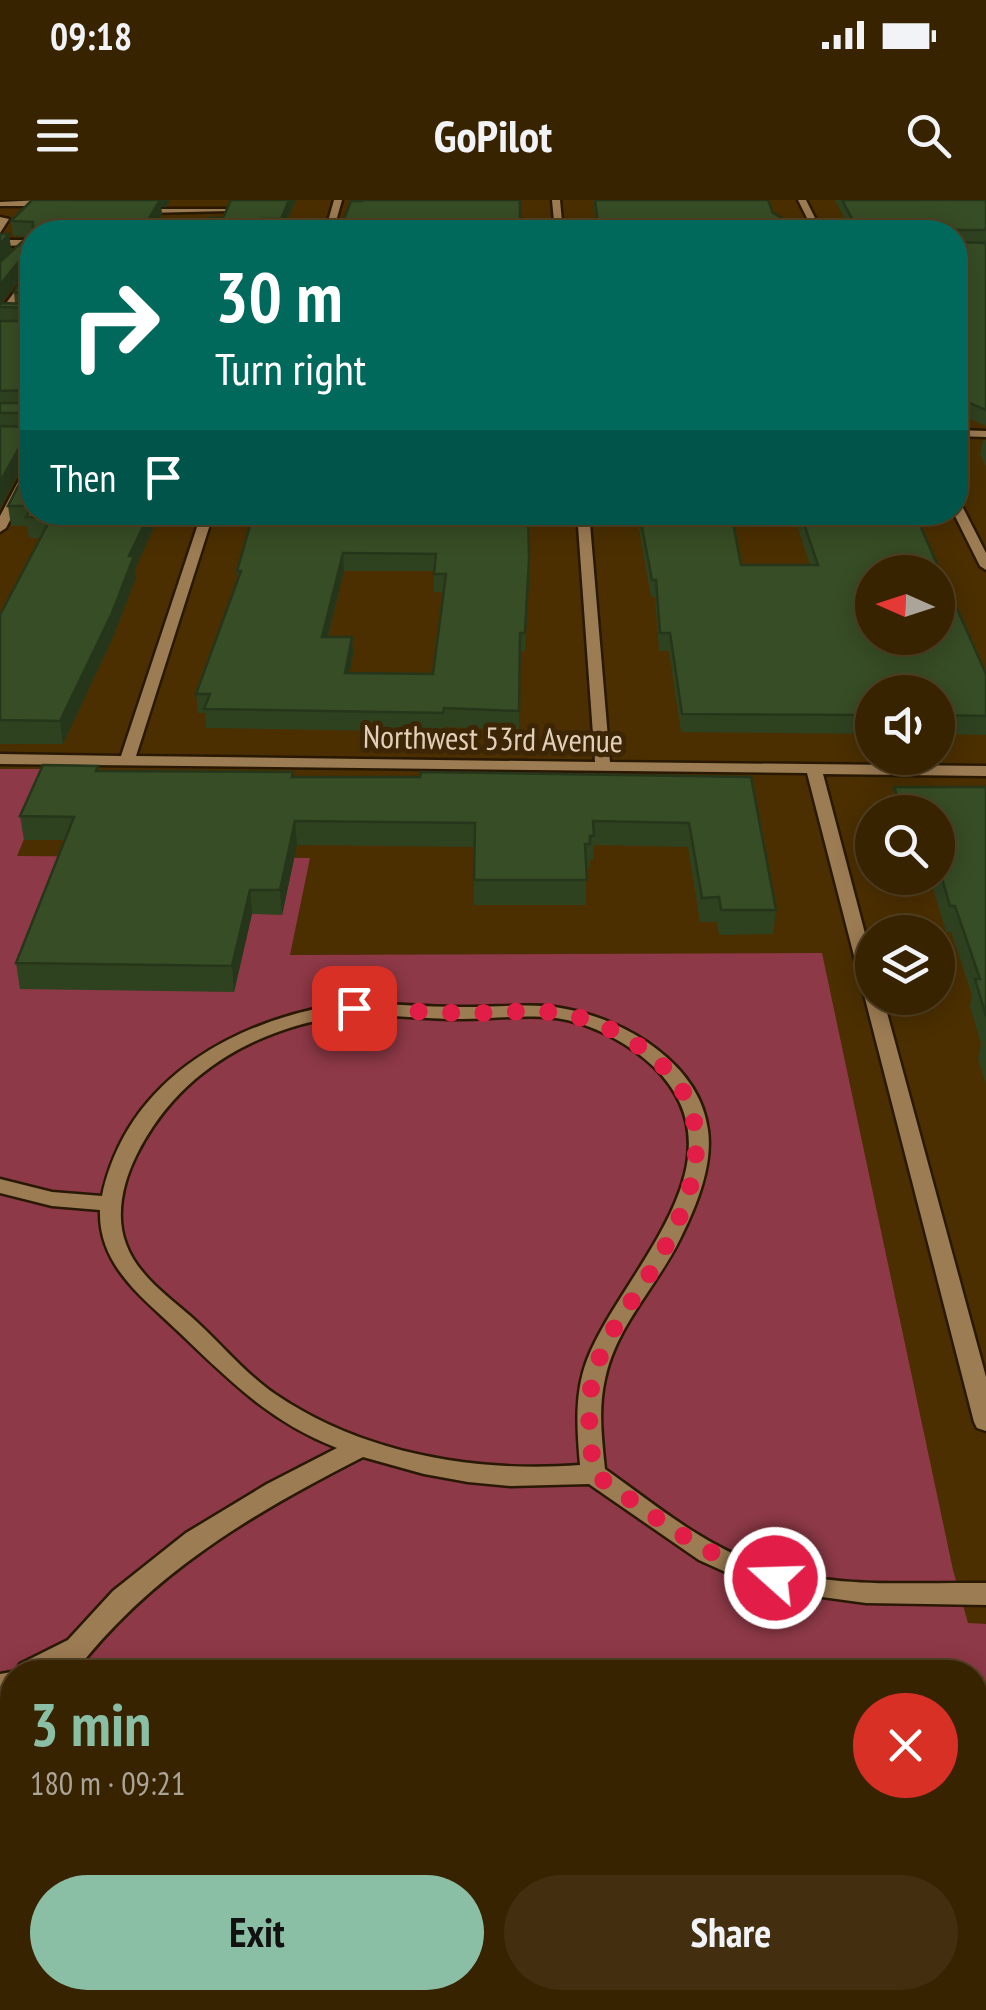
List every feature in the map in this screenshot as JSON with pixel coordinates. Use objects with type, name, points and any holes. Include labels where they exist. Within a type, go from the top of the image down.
[{"type":"street","points":[[196,200],[206,200],[199,211]]},
{"type":"street","points":[[223,220],[231,200]]},
{"type":"street","points":[[0,204],[46,202]]},
{"type":"street","points":[[46,202],[41,208],[59,208]]},
{"type":"street","points":[[150,211],[226,211]]},
{"type":"street","points":[[0,219],[5,219],[0,231]]},
{"type":"street","points":[[17,254],[20,251]]},
{"type":"street","points":[[20,289],[2,315],[20,316]]},
{"type":"street","points":[[0,528],[20,489]]},
{"type":"street","points":[[127,761],[204,525]]},
{"type":"street","points":[[584,525],[603,766]]},
{"type":"street","points":[[966,525],[986,566]]},
{"type":"street","name":"Northwest 53rd Avenue","points":[[0,759],[986,771]]},
{"type":"street","points":[[814,770],[855,926]]},
{"type":"street","points":[[594,1474],[590,1408],[598,1360],[670,1238],[698,1150],[698,1128],[692,1108],[677,1080],[654,1056],[623,1036],[580,1018],[532,1011],[472,1013],[354,1008],[306,1012],[275,1022],[244,1036],[170,1089],[130,1145],[110,1204],[116,1247],[132,1273],[264,1399],[296,1420],[361,1448],[438,1468],[557,1478],[594,1474],[704,1550],[750,1572],[801,1585],[849,1591],[986,1594]]},
{"type":"street","points":[[878,1015],[986,1422]]},
{"type":"street","points":[[0,1186],[52,1198],[110,1204]]},
{"type":"street","points":[[68,1660],[140,1579],[199,1535],[255,1500],[361,1448]]},
{"type":"street","points":[[53,1660],[76,1648]]},
{"type":"shaded area","points":[[0,769],[53,769],[17,856],[310,858],[290,955],[822,953],[953,1570],[968,1623],[986,1624],[986,1660],[0,1660]]},
{"type":"building","points":[[32,200],[160,200],[148,220],[11,221]]},
{"type":"building","points":[[231,200],[289,200],[281,219],[208,220],[223,218]]},
{"type":"building","points":[[520,200],[520,220],[344,220],[351,201]]},
{"type":"building","points":[[595,200],[768,200],[773,213],[783,220],[598,220]]},
{"type":"building","points":[[842,200],[986,200],[986,230],[968,230],[968,220],[853,220]]},
{"type":"building","points":[[968,242],[986,243],[986,410],[968,402]]},
{"type":"building","points":[[20,244],[20,260],[0,285],[0,262]]},
{"type":"building","points":[[0,303],[20,304],[20,308],[0,307]]},
{"type":"building","points":[[0,321],[20,321],[20,390],[0,391]]},
{"type":"building","points":[[0,403],[20,403],[20,413],[0,413]]},
{"type":"building","points":[[0,426],[20,427],[20,446],[0,482]]},
{"type":"building","points":[[20,482],[20,506],[8,506]]},
{"type":"building","points":[[47,525],[144,525],[129,556],[134,556],[112,613],[60,721],[0,720],[0,615]]},
{"type":"building","points":[[250,525],[528,525],[519,711],[204,709],[210,694],[196,694],[241,571],[237,571]],"holes":[[[343,553],[436,554],[434,574],[446,574],[433,674],[345,673],[352,637],[322,637]]]},
{"type":"building","points":[[641,525],[733,525],[741,565],[818,565],[804,525],[920,525],[933,555],[855,555],[855,655],[955,655],[955,604],[986,674],[986,716],[955,715],[955,675],[855,675],[855,715],[682,714],[670,633],[660,633],[656,580],[652,580]]},
{"type":"building","points":[[43,765],[98,766],[96,771],[293,772],[292,777],[420,777],[421,772],[751,777],[776,910],[721,910],[719,897],[702,898],[689,823],[593,821],[594,836],[590,836],[590,844],[585,844],[587,880],[474,880],[475,823],[295,821],[280,890],[250,890],[232,966],[16,963],[74,817],[20,816]]},
{"type":"building","points":[[894,787],[986,787],[986,1016],[975,979],[980,979],[955,906],[950,906],[947,895],[955,895],[955,795],[897,795]]},
{"type":"route","points":[[354,1008],[472,1013],[532,1011],[580,1018],[623,1036],[654,1056],[677,1080],[698,1128],[698,1150],[670,1238],[598,1360],[590,1408],[594,1474],[704,1550],[750,1572],[775,1578]]}]
